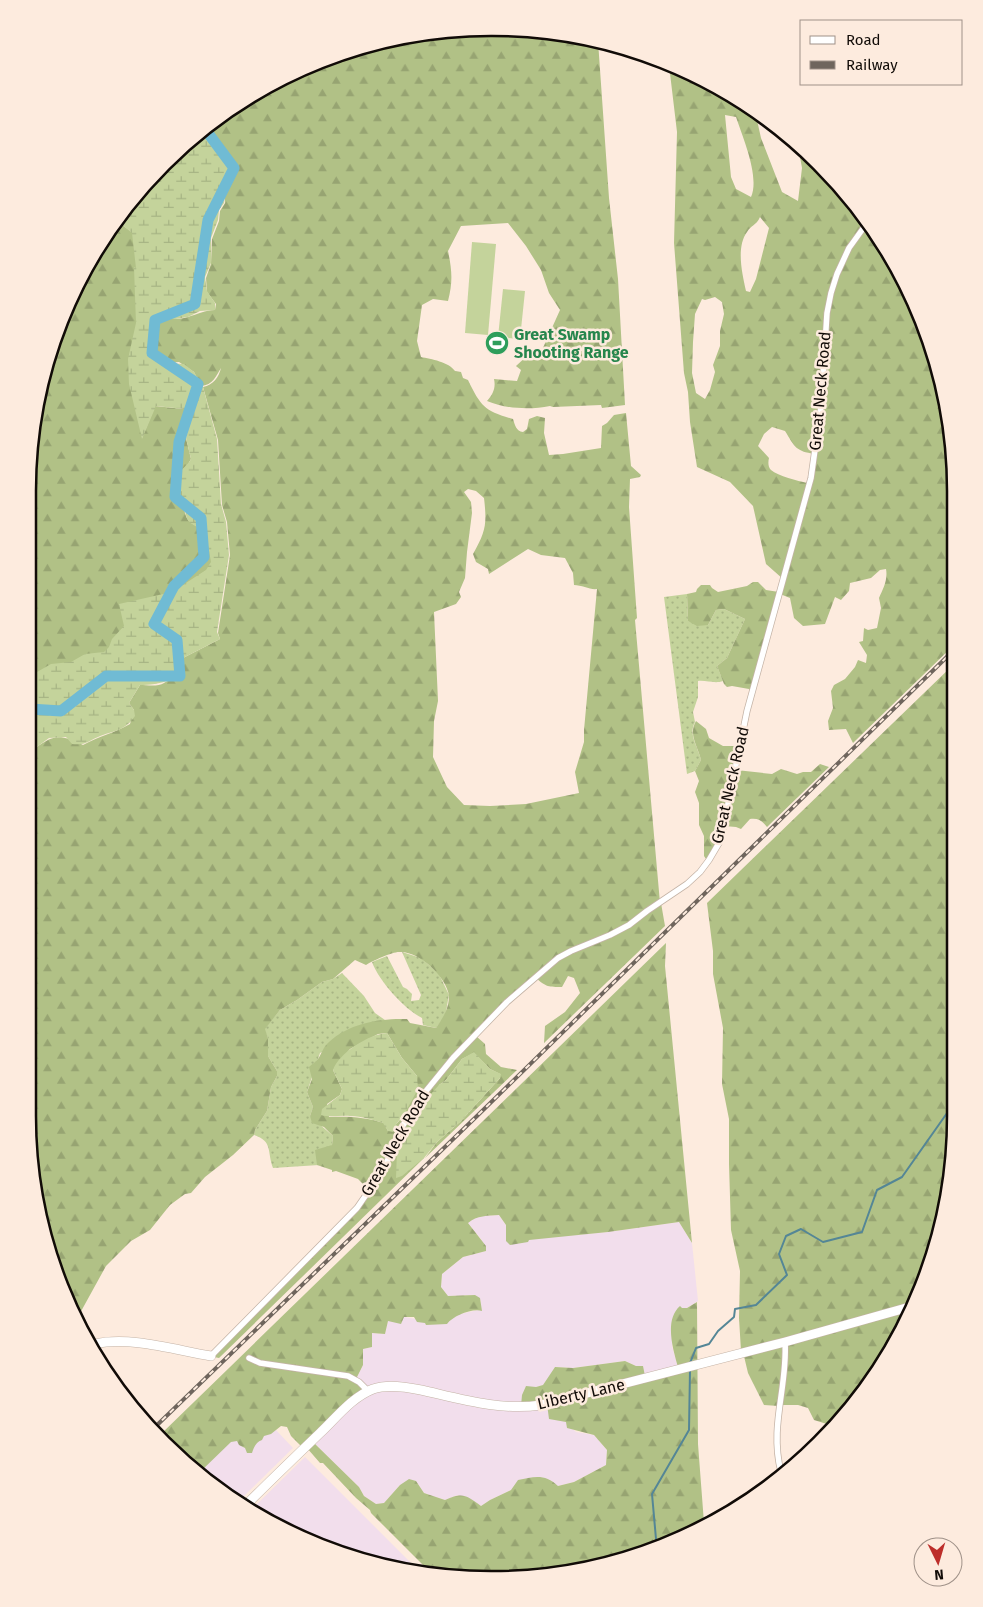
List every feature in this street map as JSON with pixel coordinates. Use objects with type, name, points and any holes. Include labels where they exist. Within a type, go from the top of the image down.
[{"type":"street","name":"Great Neck Road","points":[[211,1356],[357,1208],[384,1169],[393,1145],[417,1102],[453,1058],[507,1002],[558,958],[629,925],[647,911],[672,896],[695,878],[713,854],[722,833],[747,711],[811,478],[821,406],[826,319],[830,293],[849,248],[863,229]]},
{"type":"street","name":"Liberty Lane","points":[[368,1391],[386,1386],[407,1388],[496,1406],[516,1407],[551,1403],[785,1342],[904,1309]]},
{"type":"street","points":[[780,1468],[776,1426],[785,1363],[785,1342]]},
{"type":"street","points":[[97,1344],[141,1343],[211,1356]]},
{"type":"street","points":[[249,1358],[260,1363],[348,1376],[359,1382],[368,1391],[348,1406],[250,1501]]},
{"type":"shaded area","points":[[499,1215],[506,1225],[506,1241],[608,1232],[679,1222],[692,1243],[698,1301],[687,1308],[682,1308],[672,1346],[678,1367],[645,1377],[636,1366],[625,1361],[573,1368],[555,1367],[544,1385],[536,1387],[547,1404],[576,1432],[594,1435],[607,1450],[606,1465],[574,1482],[558,1486],[511,1490],[481,1506],[458,1495],[445,1500],[424,1493],[416,1481],[400,1485],[384,1503],[376,1504],[364,1496],[359,1487],[313,1442],[356,1379],[363,1365],[363,1349],[372,1347],[372,1333],[385,1334],[388,1321],[404,1317],[416,1319],[451,1318],[478,1310],[481,1301],[475,1295],[448,1296],[441,1287],[442,1274],[463,1257],[486,1251],[481,1239],[468,1223],[482,1216]]},
{"type":"shaded area","points":[[259,1412],[293,1448],[243,1497],[201,1466]]},
{"type":"shaded area","points":[[305,1457],[411,1563],[345,1547],[290,1524],[256,1505]]},
{"type":"green space","points":[[492,36],[551,40],[599,49],[609,198],[618,279],[625,405],[602,408],[601,405],[526,408],[502,406],[487,401],[495,385],[494,379],[517,381],[521,370],[516,366],[529,354],[542,350],[560,310],[549,293],[541,270],[526,246],[508,223],[461,226],[448,251],[451,288],[448,301],[433,299],[422,305],[417,341],[421,357],[444,363],[455,371],[461,372],[463,378],[468,380],[485,407],[513,419],[519,430],[523,432],[527,429],[529,419],[537,416],[545,418],[544,433],[549,455],[601,448],[602,426],[614,415],[626,413],[631,466],[641,475],[640,477],[630,479],[629,507],[637,618],[635,620],[660,903],[665,926],[544,1043],[545,1026],[565,1012],[580,993],[574,978],[568,976],[562,987],[554,987],[542,983],[536,978],[506,1004],[476,1036],[485,1044],[486,1054],[501,1067],[517,1070],[425,1158],[437,1142],[461,1121],[500,1078],[500,1074],[490,1069],[474,1053],[462,1059],[446,1080],[439,1085],[424,1158],[219,1358],[214,1357],[214,1354],[370,1191],[358,1179],[336,1171],[332,1172],[332,1170],[317,1165],[315,1150],[332,1145],[333,1136],[324,1127],[312,1123],[310,1116],[313,1107],[307,1092],[312,1079],[309,1067],[317,1060],[329,1042],[346,1030],[356,1026],[376,1021],[407,1019],[410,1023],[436,1028],[447,1009],[449,996],[443,981],[423,960],[415,955],[396,952],[366,965],[355,960],[333,979],[322,982],[280,1010],[265,1029],[268,1038],[268,1056],[277,1071],[277,1076],[271,1087],[267,1111],[255,1130],[254,1135],[233,1155],[205,1177],[191,1193],[185,1194],[170,1205],[150,1230],[131,1241],[106,1266],[81,1312],[60,1262],[52,1233],[40,1175],[37,1145],[36,748],[50,739],[61,737],[83,745],[130,724],[134,710],[129,703],[140,685],[164,683],[178,674],[183,658],[220,639],[218,633],[230,555],[227,522],[222,505],[218,440],[203,387],[215,380],[221,368],[211,382],[201,386],[194,372],[179,362],[166,363],[151,353],[150,343],[152,331],[159,319],[184,318],[205,311],[215,310],[216,304],[207,292],[206,278],[211,264],[212,239],[219,221],[220,211],[225,203],[224,195],[234,175],[221,151],[209,136],[214,130],[239,113],[290,83],[345,60],[403,45],[432,40]],"holes":[[[468,489],[476,491],[484,498],[485,527],[473,554],[476,562],[488,569],[489,574],[528,549],[541,555],[565,558],[573,573],[574,585],[597,589],[584,742],[575,772],[579,793],[526,804],[464,805],[447,787],[433,757],[434,721],[438,701],[434,612],[456,604],[461,597],[459,592],[465,578],[472,513],[471,502],[464,492]],[[387,1033],[402,1058],[417,1076],[404,1114],[388,1131],[384,1123],[377,1121],[357,1117],[329,1117],[327,1104],[340,1095],[342,1089],[333,1070],[350,1049],[378,1034]]]},
{"type":"green space","points":[[670,73],[719,97],[757,122],[761,138],[782,192],[798,201],[802,168],[800,157],[834,191],[853,214],[886,264],[900,290],[923,345],[938,403],[946,462],[947,652],[853,743],[846,729],[829,730],[828,721],[833,708],[831,691],[834,685],[845,679],[858,660],[866,663],[867,655],[859,642],[863,641],[864,628],[868,630],[877,628],[881,608],[879,598],[886,581],[886,569],[880,570],[871,578],[850,583],[849,591],[841,600],[835,597],[825,624],[803,626],[794,618],[790,598],[780,594],[752,693],[749,689],[727,687],[717,666],[727,658],[745,619],[724,609],[716,610],[708,625],[697,626],[688,621],[687,594],[696,592],[701,585],[710,585],[718,592],[758,582],[766,590],[779,592],[783,579],[766,564],[753,506],[730,482],[697,467],[684,373],[674,243],[677,132]],"holes":[[[725,115],[736,117],[746,146],[752,168],[753,189],[751,197],[736,189],[731,177]],[[760,217],[769,228],[756,279],[750,292],[746,291],[743,276],[742,245],[747,232]],[[715,297],[722,302],[724,314],[720,331],[720,346],[713,365],[715,372],[710,390],[705,399],[696,393],[692,373],[695,314],[702,299]],[[772,427],[785,431],[799,450],[815,454],[807,483],[783,476],[774,472],[769,467],[769,458],[758,446],[764,434]]]},
{"type":"green space","points":[[209,134],[228,161],[233,174],[223,195],[224,203],[219,210],[218,220],[211,238],[211,263],[205,277],[207,291],[215,303],[215,310],[200,311],[188,317],[159,319],[152,331],[150,344],[151,353],[166,363],[184,364],[194,372],[203,387],[217,439],[221,504],[226,522],[229,555],[217,632],[220,639],[183,658],[179,672],[169,680],[162,683],[140,685],[129,703],[134,710],[135,716],[123,728],[86,743],[72,744],[66,737],[49,738],[36,748],[36,673],[51,664],[71,662],[85,654],[104,652],[109,647],[112,639],[124,626],[119,604],[172,592],[206,570],[211,562],[208,545],[199,528],[188,520],[185,507],[175,486],[178,474],[191,459],[186,438],[193,410],[156,406],[142,439],[129,384],[128,359],[136,323],[134,267],[136,268],[132,233],[122,225],[130,214],[149,191],[191,149]]},
{"type":"green space","points":[[122,225],[133,233],[137,269],[142,438],[155,406],[193,410],[186,438],[191,459],[181,472],[182,500],[187,518],[205,536],[209,545],[212,563],[207,570],[125,627],[105,653],[36,675],[37,462],[45,403],[60,345],[83,290],[97,264]]},
{"type":"green space","points":[[472,242],[496,244],[488,335],[465,333]]},
{"type":"green space","points":[[503,289],[525,291],[520,339],[498,337]]},
{"type":"green space","points":[[687,594],[688,621],[708,625],[716,610],[724,609],[745,619],[727,658],[717,666],[723,681],[698,681],[698,697],[693,712],[695,722],[693,732],[694,741],[701,760],[695,771],[687,774],[664,597]]},
{"type":"green space","points":[[947,671],[947,1115],[943,1175],[938,1204],[923,1262],[900,1317],[886,1343],[853,1393],[826,1424],[814,1420],[808,1408],[798,1405],[764,1405],[748,1373],[743,1352],[741,1351],[739,1318],[740,1271],[731,1230],[729,1119],[722,1084],[723,1028],[713,974],[713,951],[707,903]]},
{"type":"green space","points":[[696,721],[706,729],[709,738],[723,746],[740,746],[736,770],[772,774],[781,769],[797,774],[811,772],[820,764],[829,767],[767,827],[760,820],[756,819],[750,819],[741,829],[724,826],[708,862],[704,856],[704,836],[699,825],[699,803],[695,792],[699,781],[695,771],[701,760],[693,736]]},
{"type":"green space","points":[[666,943],[665,966],[692,1243],[679,1222],[529,1240],[528,1242],[510,1245],[506,1241],[506,1225],[499,1215],[483,1216],[471,1220],[468,1223],[486,1246],[486,1251],[463,1257],[442,1274],[441,1287],[448,1296],[475,1295],[480,1298],[482,1311],[463,1313],[447,1324],[426,1325],[425,1323],[417,1322],[414,1317],[404,1317],[401,1324],[388,1321],[385,1334],[372,1333],[372,1347],[363,1349],[363,1365],[356,1379],[366,1389],[313,1442],[359,1487],[364,1496],[376,1504],[384,1503],[400,1485],[409,1479],[416,1481],[424,1493],[445,1500],[460,1495],[472,1499],[481,1506],[511,1490],[518,1480],[539,1477],[548,1479],[558,1486],[574,1482],[606,1465],[607,1450],[594,1435],[567,1428],[566,1422],[549,1419],[547,1404],[521,1406],[522,1395],[526,1386],[536,1387],[543,1385],[555,1367],[573,1368],[625,1361],[636,1366],[643,1366],[645,1376],[678,1367],[671,1335],[672,1319],[680,1306],[687,1308],[697,1302],[698,1444],[704,1518],[638,1547],[580,1562],[551,1567],[492,1571],[432,1567],[424,1566],[323,1463],[320,1463],[307,1448],[304,1449],[291,1436],[287,1427],[281,1426],[271,1434],[264,1436],[255,1445],[252,1453],[247,1453],[245,1448],[239,1445],[237,1441],[231,1442],[204,1468],[164,1431]]},
{"type":"green space","points":[[402,952],[421,958],[439,974],[449,995],[445,1016],[436,1028],[423,1025],[422,1018],[400,1001],[386,986],[372,962],[387,956],[403,987],[412,994],[411,1001],[419,1000],[421,995]]},
{"type":"green space","points":[[342,973],[364,996],[375,1013],[385,1020],[320,1053],[307,1092],[313,1107],[310,1116],[333,1136],[332,1145],[319,1165],[273,1168],[267,1144],[260,1137],[254,1135],[255,1130],[267,1111],[271,1087],[277,1076],[277,1071],[268,1056],[268,1038],[264,1029],[280,1010],[322,982],[333,979]]},
{"type":"green space","points":[[387,1033],[402,1058],[417,1076],[418,1089],[395,1126],[394,1132],[388,1131],[383,1123],[367,1118],[321,1115],[322,1109],[340,1095],[342,1089],[333,1070],[341,1057],[364,1041]]},
{"type":"green space","points":[[474,1052],[490,1069],[501,1074],[500,1078],[461,1121],[437,1142],[424,1158],[402,1176],[396,1178],[397,1151],[419,1107],[446,1080],[462,1059]]},
{"type":"waterway","points":[[36,709],[61,711],[106,676],[180,676],[177,640],[154,624],[174,586],[204,557],[201,518],[175,497],[179,442],[198,384],[152,353],[155,320],[195,304],[208,220],[234,168],[209,134]]},
{"type":"waterway","points":[[690,1363],[696,1348],[709,1344],[718,1331],[734,1317],[735,1309],[756,1305],[787,1275],[779,1254],[786,1236],[801,1229],[823,1242],[862,1232],[877,1190],[902,1177],[947,1113]]},
{"type":"waterway","points":[[656,1540],[652,1494],[689,1430],[690,1370]]},
{"type":"railway","points":[[158,1425],[947,657]]},
{"type":"place","name":"Great Swamp Shooting Range","points":[[497,343]]}]
